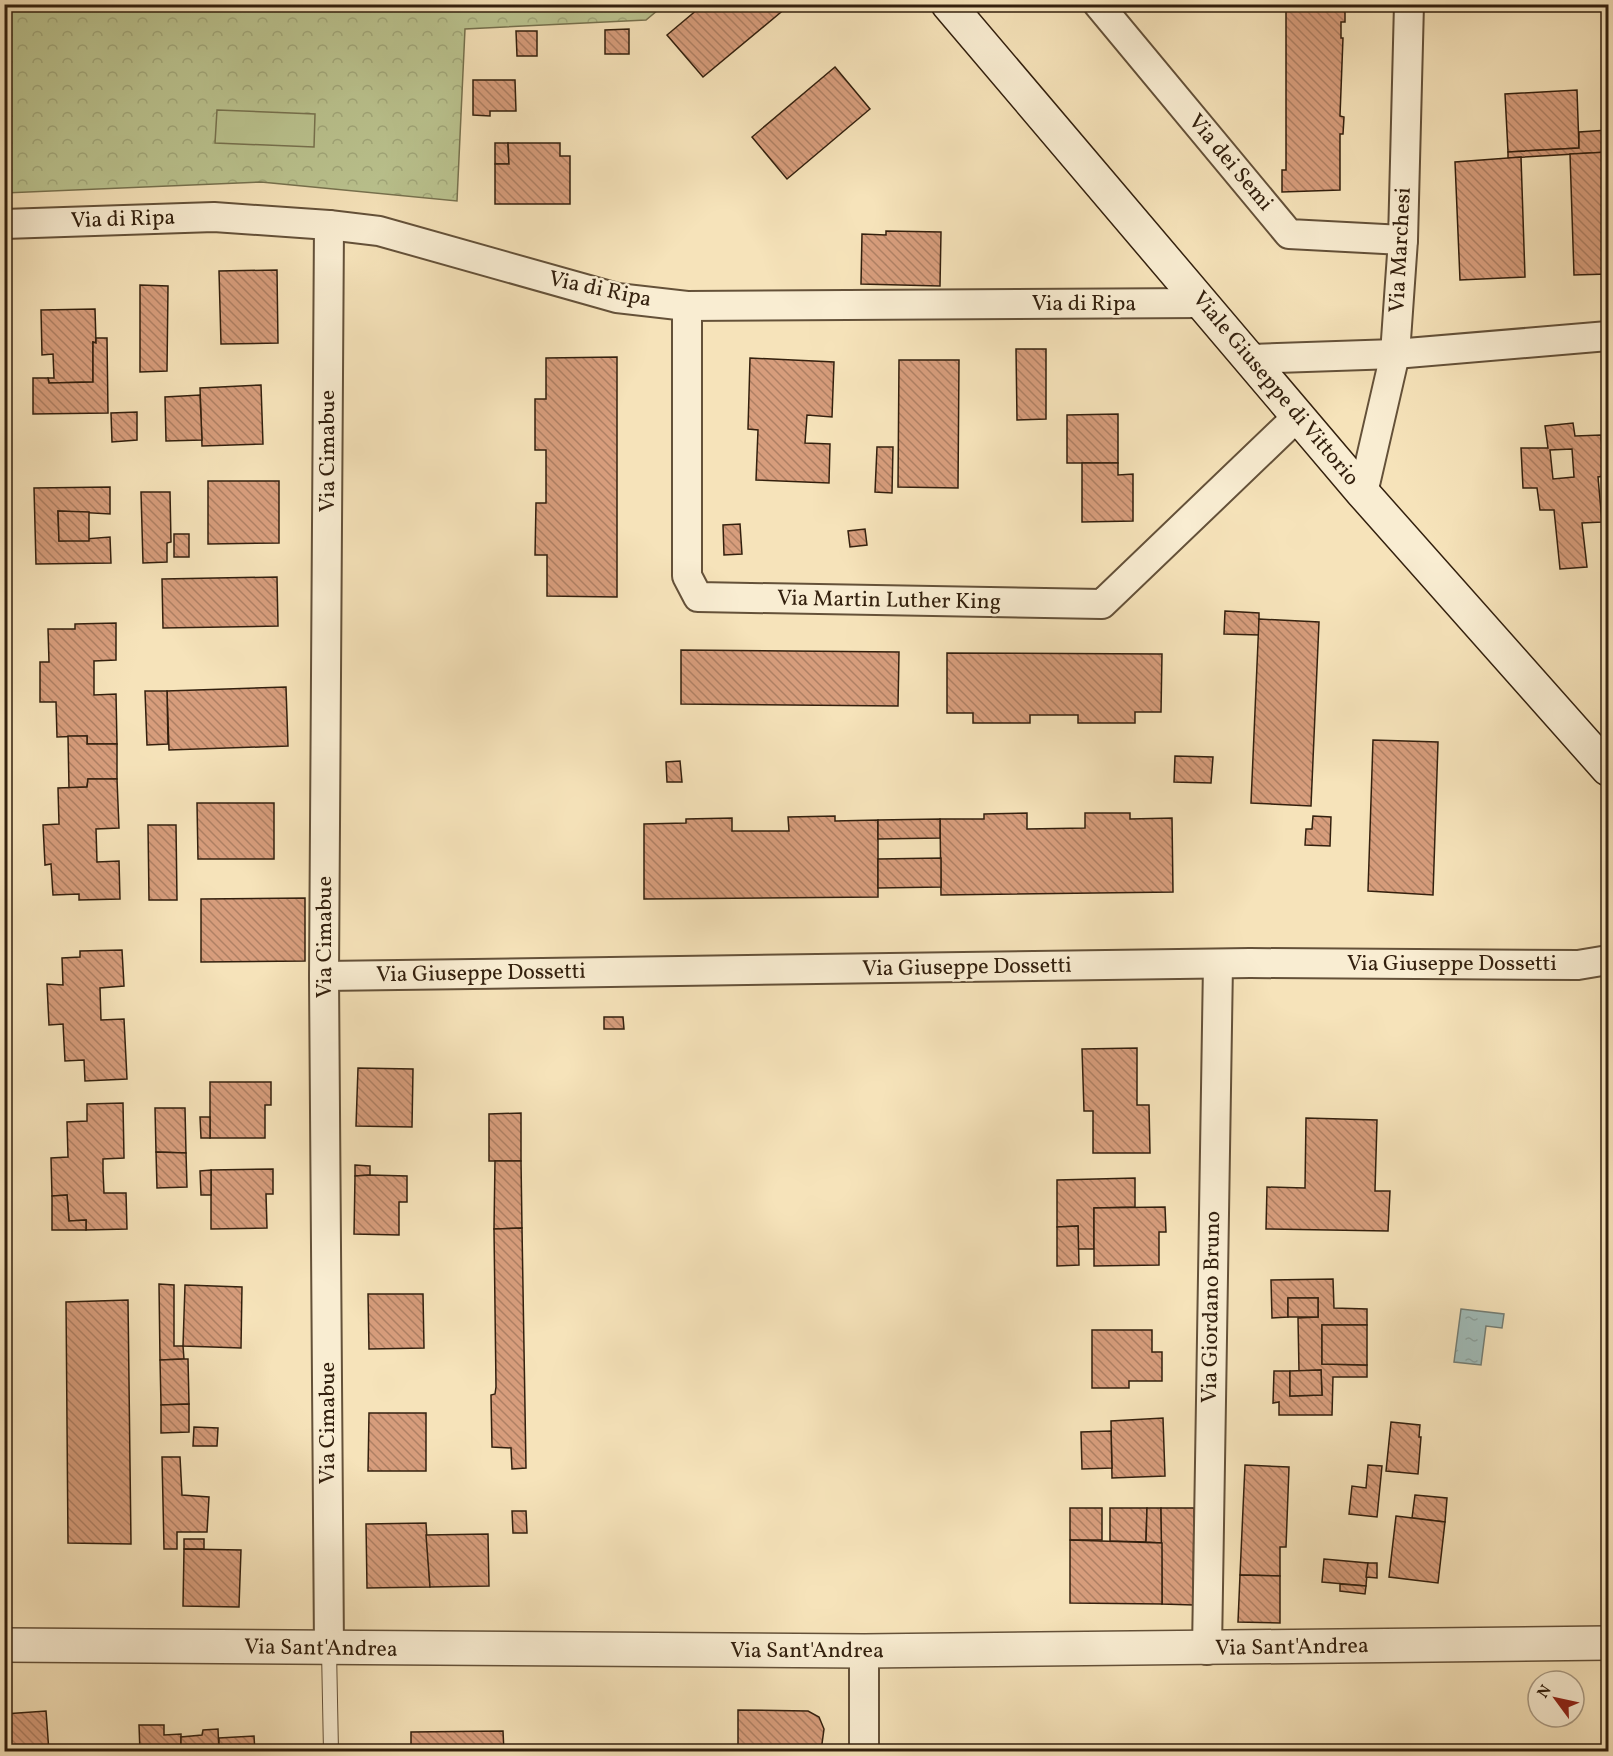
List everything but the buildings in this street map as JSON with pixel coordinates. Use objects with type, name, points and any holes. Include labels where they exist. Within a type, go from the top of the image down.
[{"type":"street","name":"Viale Giuseppe di Vittorio","points":[[948,4],[1363,493],[1608,769]]},
{"type":"street","name":"Via dei Semi","points":[[1098,4],[1289,234],[1402,240]]},
{"type":"street","name":"Via Marchesi","points":[[1363,493],[1395,354],[1402,240],[1409,4]]},
{"type":"street","name":"Via di Ripa","points":[[4,224],[214,217],[379,231],[617,298],[687,306],[1202,303]]},
{"type":"street","name":"Via Cimabue","points":[[329,225],[324,976],[329,1650]]},
{"type":"street","name":"Via Martin Luther King","points":[[687,306],[687,576],[698,597],[1102,604],[1299,415]]},
{"type":"street","points":[[1251,359],[1395,354],[1608,336]]},
{"type":"street","name":"Via Giuseppe Dossetti","points":[[324,976],[1218,963],[1578,965],[1608,960]]},
{"type":"street","name":"Via Giordano Bruno","points":[[1207,1650],[1218,963]]},
{"type":"street","name":"Via Sant'Andrea","points":[[4,1645],[329,1650],[864,1652],[1207,1650],[1608,1643]]},
{"type":"street","points":[[864,1652],[864,1752]]},
{"type":"lane","points":[[329,1650],[331,1752]]},
{"type":"green space","points":[[4,5],[664,5],[646,20],[465,29],[457,201],[261,182],[5,193]]},
{"type":"green space","points":[[217,110],[315,114],[314,147],[215,143]]},
{"type":"water","points":[[1461,1309],[1504,1314],[1502,1328],[1486,1326],[1481,1365],[1454,1362]]}]
